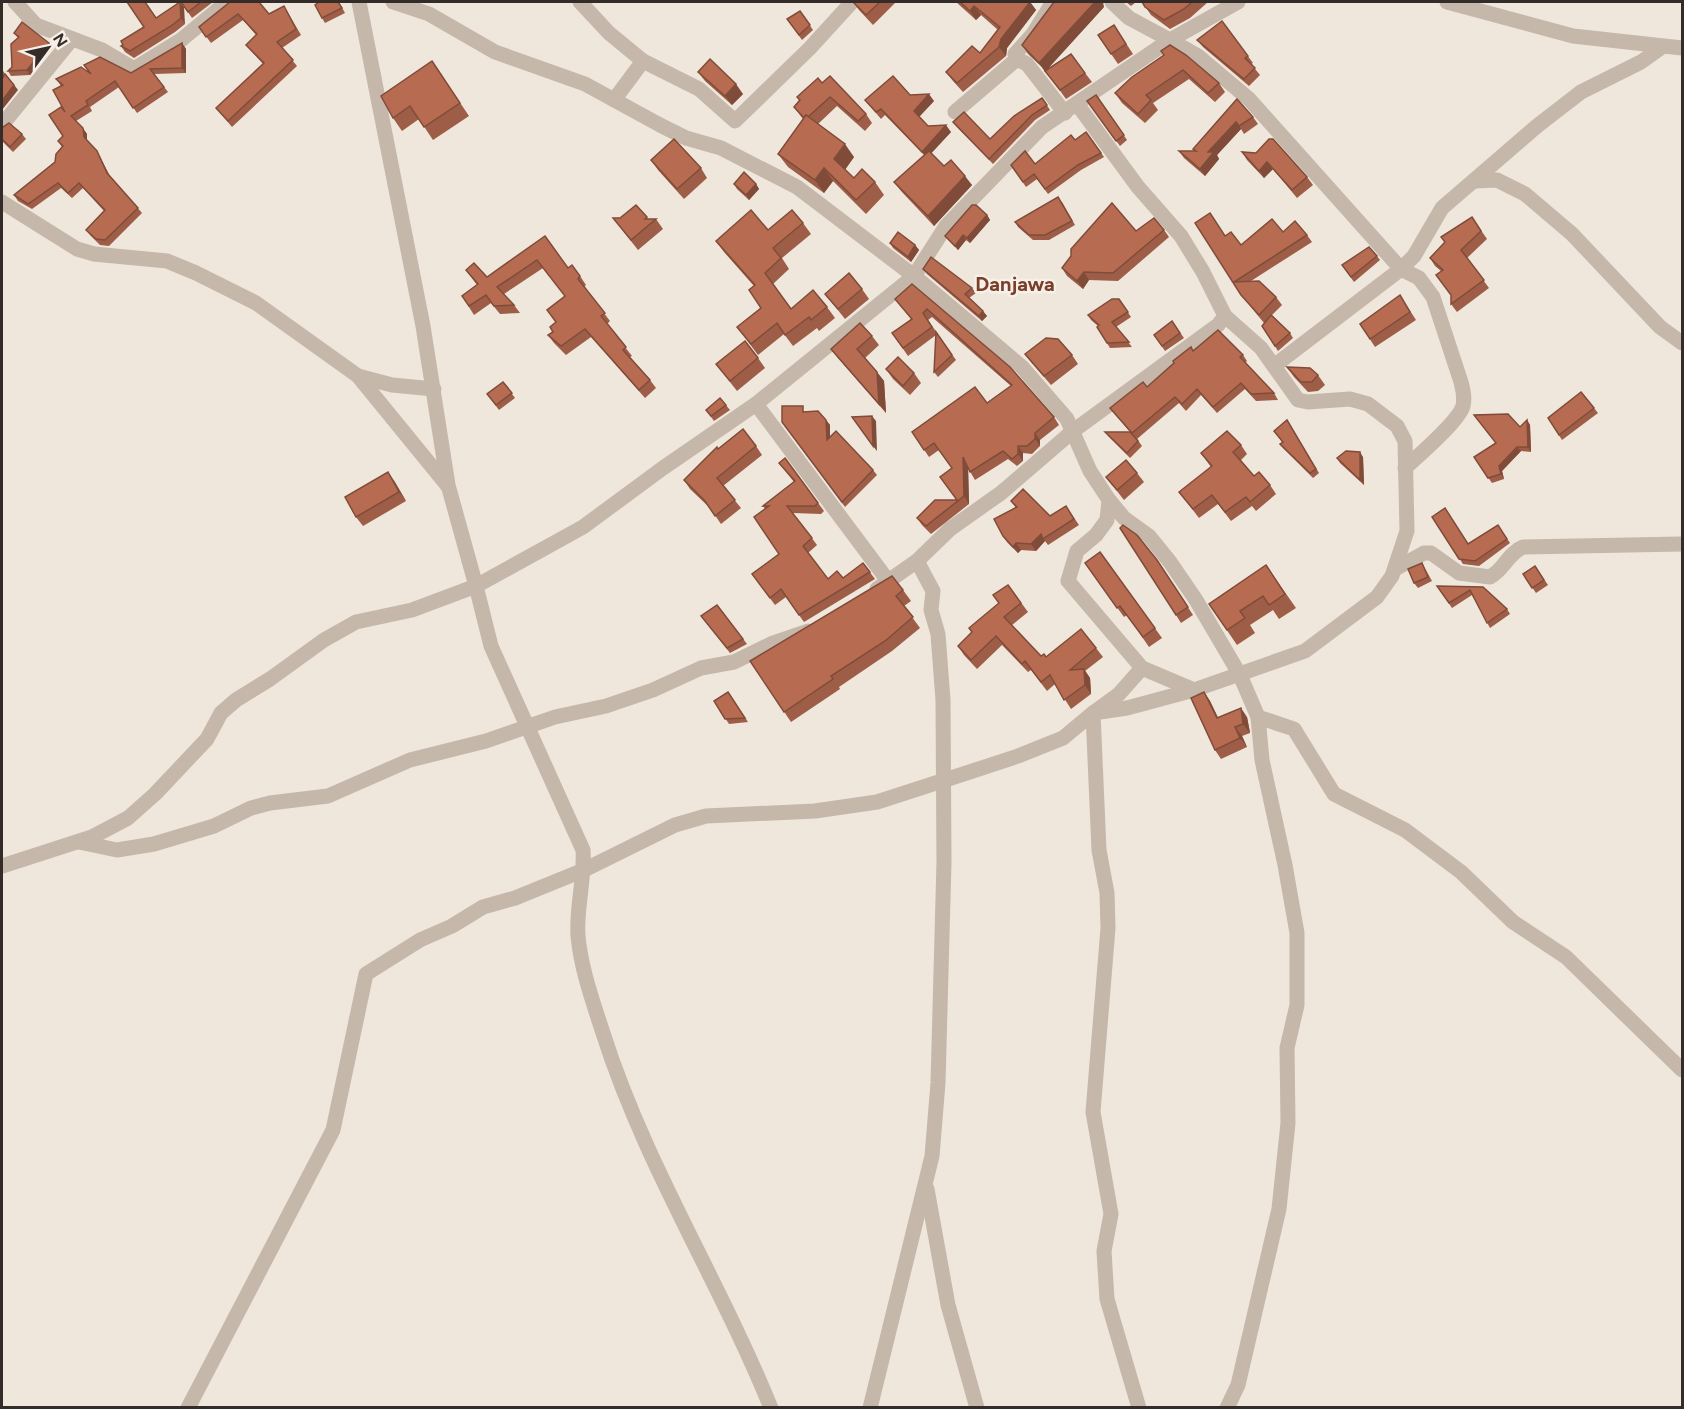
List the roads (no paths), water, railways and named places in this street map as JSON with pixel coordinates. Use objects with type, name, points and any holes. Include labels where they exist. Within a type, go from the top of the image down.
[{"type":"street","points":[[15,2],[36,25],[102,50],[134,69],[181,40],[227,2]]},
{"type":"street","points":[[359,2],[434,389],[448,485],[491,646],[529,726],[582,850],[584,870],[579,896],[578,937],[591,996],[614,1070],[660,1179],[718,1291],[771,1407]]},
{"type":"street","points":[[393,2],[429,14],[495,52],[554,72],[686,138],[721,148],[797,187],[914,276],[1022,367],[1068,419],[1090,471],[1109,500],[1124,518],[1149,536],[1196,600],[1240,675],[1258,717],[1265,778],[1285,865],[1297,933],[1297,1005],[1287,1048],[1288,1123],[1279,1209],[1240,1376],[1227,1407]]},
{"type":"street","points":[[580,2],[609,33],[644,62],[699,89],[735,121],[810,48],[852,2]]},
{"type":"street","points":[[1053,2],[1033,34],[1015,54],[1017,59],[1027,64],[1071,109],[1181,236],[1203,272],[1225,316],[1261,348],[1298,399],[1308,402],[1350,399],[1368,404],[1385,414],[1397,426],[1404,441],[1407,531],[1395,569],[1377,597],[1329,636],[1305,651],[1194,690],[1127,708],[1093,713]]},
{"type":"street","points":[[1112,2],[1129,18],[1198,56],[1249,99],[1401,268],[1419,278],[1433,297],[1465,396],[1463,408],[1456,417],[1405,468]]},
{"type":"street","points":[[2,866],[79,842],[128,818],[155,794],[207,739],[221,713],[236,700],[270,679],[324,640],[356,622],[412,610],[499,576],[583,527],[756,404],[914,276],[946,225],[1042,127],[1170,40],[1238,2]]},
{"type":"street","points":[[1447,2],[1573,36],[1683,48]]},
{"type":"street","points":[[2,125],[72,39]]},
{"type":"street","points":[[1274,366],[1401,268],[1414,256],[1442,208],[1581,92],[1641,62],[1662,47]]},
{"type":"street","points":[[955,112],[1017,59]]},
{"type":"street","points":[[614,100],[644,62]]},
{"type":"street","points":[[1474,181],[1497,180],[1524,194],[1572,234],[1660,327],[1683,343]]},
{"type":"street","points":[[2,202],[77,249],[94,254],[167,261],[256,303],[358,376],[448,485]]},
{"type":"street","points":[[859,600],[889,582],[917,561],[950,529],[1001,493],[1073,431],[1218,325],[1225,316]]},
{"type":"street","points":[[358,376],[392,385],[434,389]]},
{"type":"street","points":[[756,404],[889,582]]},
{"type":"street","points":[[1109,500],[1107,520],[1096,535],[1077,551],[1068,582],[1142,668],[1194,690]]},
{"type":"street","points":[[1395,569],[1424,554],[1431,553],[1460,573],[1490,576],[1500,569],[1516,550],[1522,547],[1683,544]]},
{"type":"street","points":[[870,1407],[932,1156],[938,1083],[945,780],[938,634],[931,609],[933,591],[917,561]]},
{"type":"street","points":[[79,842],[117,850],[154,844],[214,826],[251,808],[270,803],[328,796],[410,760],[486,741],[555,717],[606,706],[653,690],[700,668],[734,662],[773,643],[807,632],[823,622]]},
{"type":"street","points":[[188,1407],[333,1130],[366,974],[420,940],[452,926],[483,908],[515,898],[584,870],[675,825],[706,816],[815,811],[877,802],[1018,756],[1064,738],[1119,693],[1142,668]]},
{"type":"street","points":[[1093,713],[1099,850],[1107,893],[1108,928],[1093,1112],[1111,1214],[1104,1251],[1107,1299],[1138,1407]]},
{"type":"street","points":[[1258,717],[1294,729],[1334,794],[1405,830],[1461,872],[1514,922],[1566,957],[1683,1070]]},
{"type":"street","points":[[926,1183],[948,1305],[977,1407]]},
{"type":"district","name":"Danjawa","points":[[1015,284]]}]
